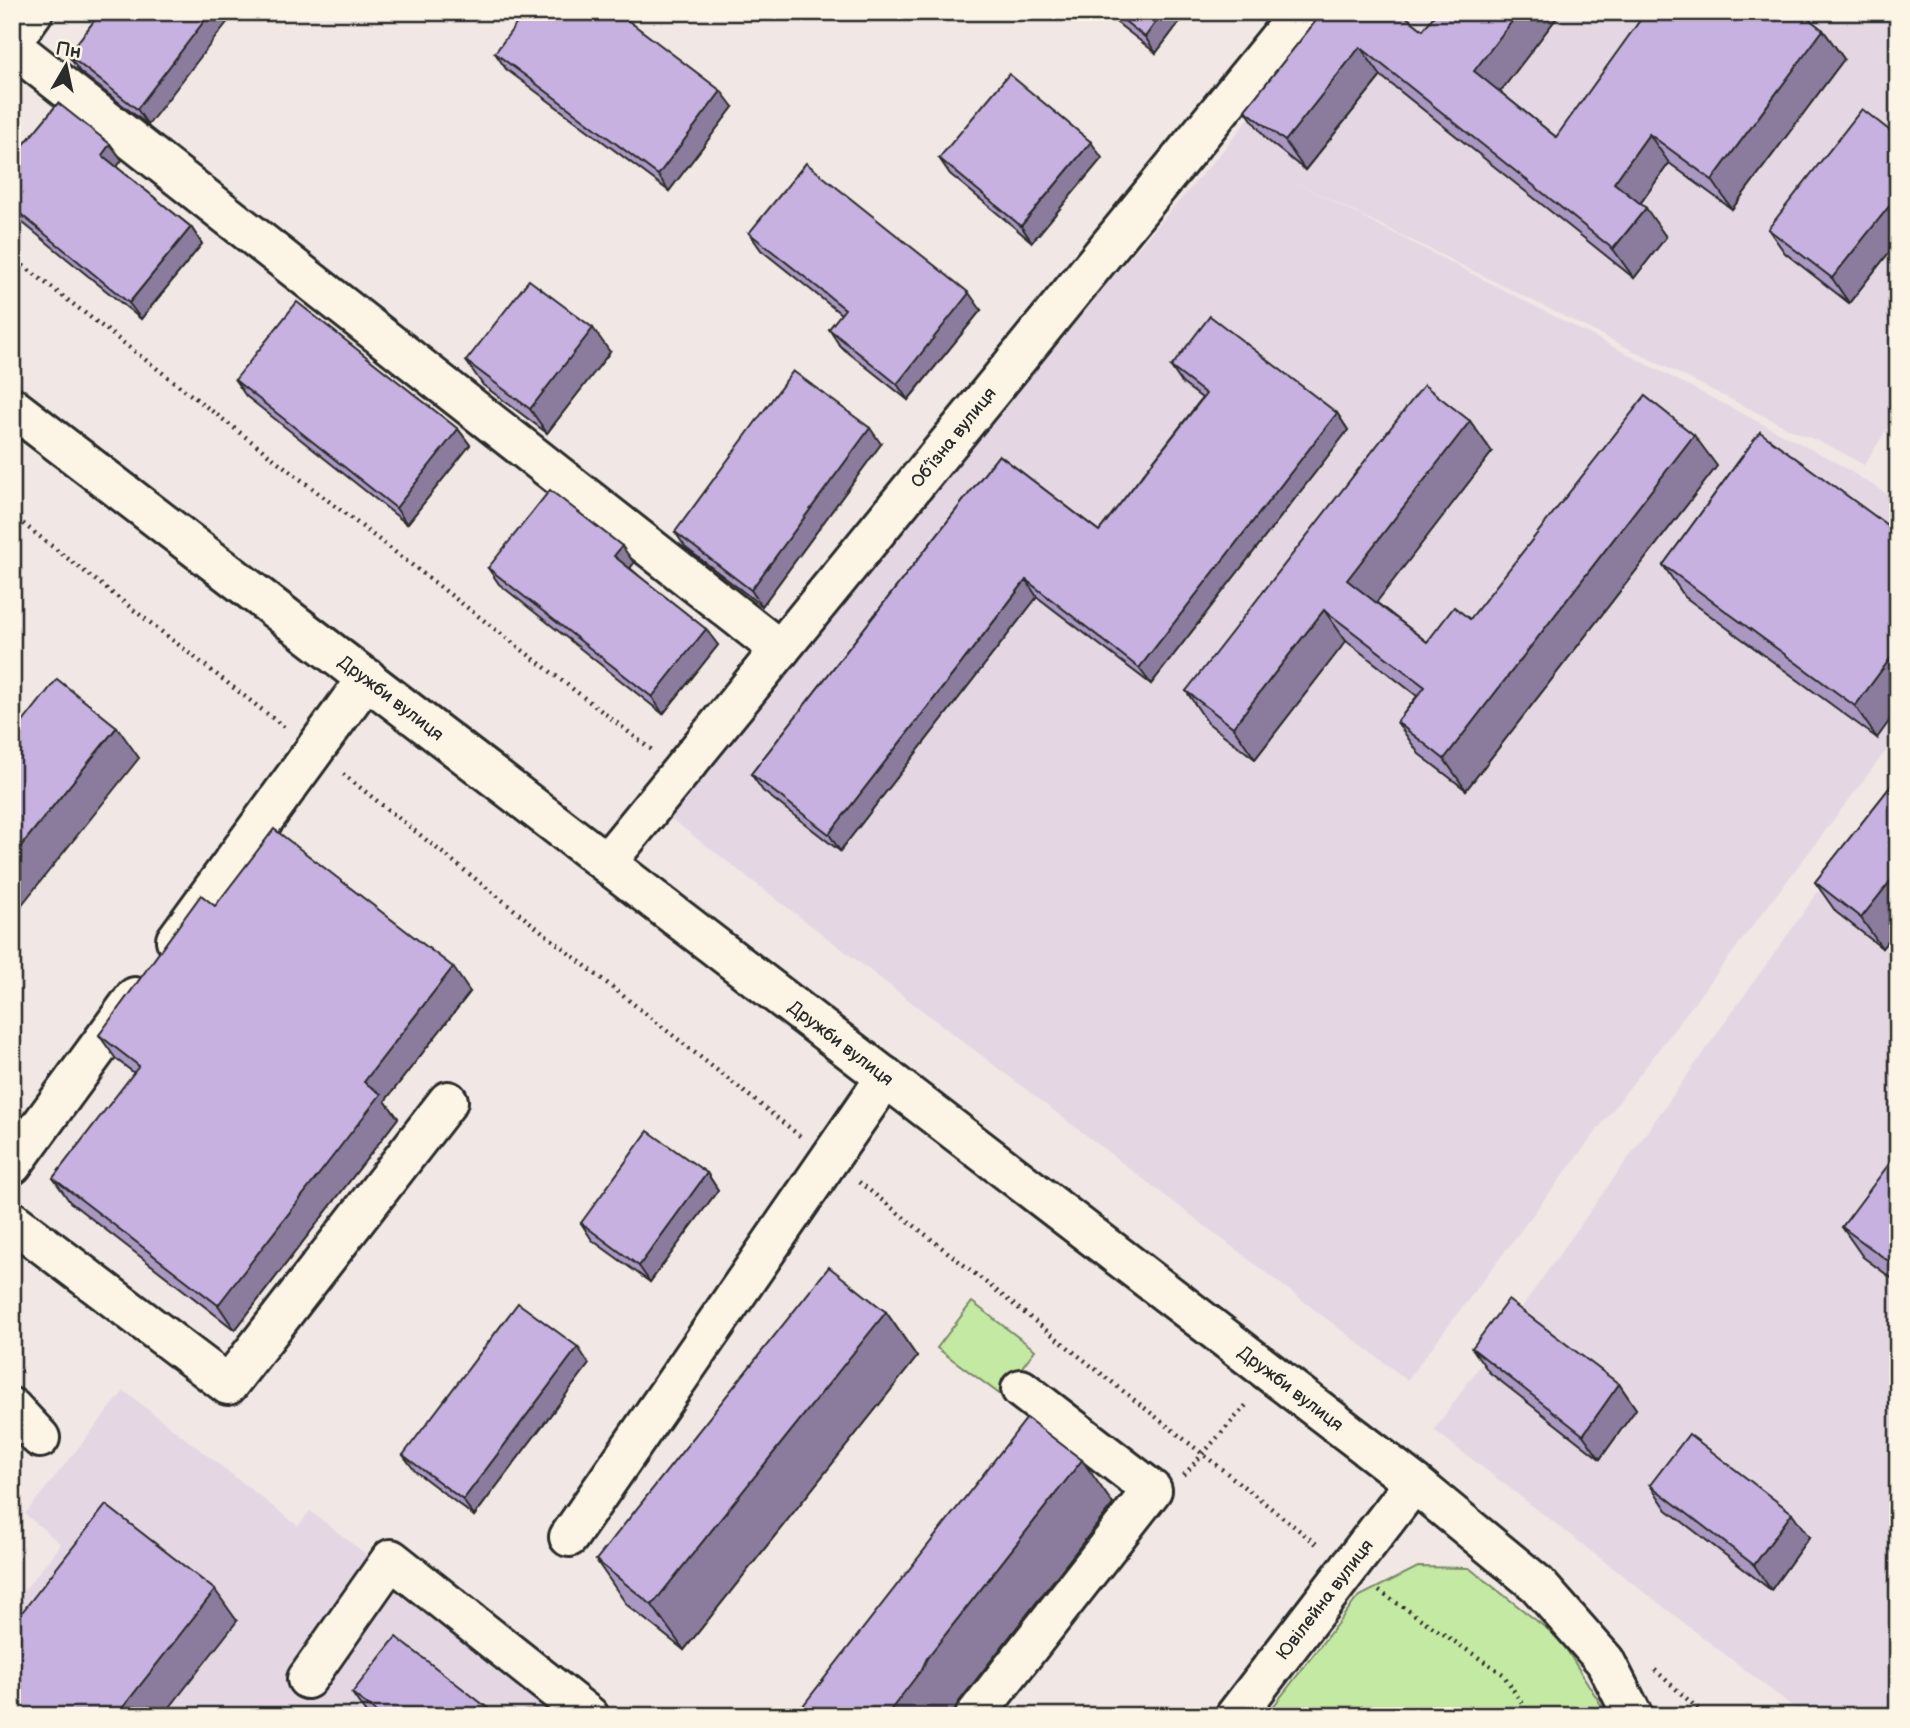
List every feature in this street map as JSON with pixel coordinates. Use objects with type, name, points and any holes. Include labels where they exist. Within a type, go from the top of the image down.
[{"type":"street","points":[[33,12],[12,43],[779,650]]},
{"type":"street","name":"Об’їзна вулиця","points":[[607,862],[1300,12]]},
{"type":"street","name":"Дружби вулиця","points":[[12,407],[1414,1483],[1537,1584],[1605,1661],[1633,1716]]},
{"type":"street","points":[[12,1165],[367,678]]},
{"type":"street","points":[[569,1536],[886,1077]]},
{"type":"street","points":[[12,1221],[228,1385],[448,1101]]},
{"type":"street","points":[[975,1716],[1152,1490],[1021,1390]]},
{"type":"street","points":[[12,1408],[40,1438]]},
{"type":"street","name":"Ювілейна вулиця","points":[[1235,1716],[1414,1483]]},
{"type":"street","points":[[307,1679],[391,1559],[589,1716]]},
{"type":"path","points":[[12,257],[680,772]]},
{"type":"path","points":[[12,515],[1348,1569],[1503,1674],[1530,1716]]},
{"type":"shaded area","points":[[1333,12],[1898,12],[1898,412],[1864,465],[1295,182],[1832,460],[1898,501],[1898,735],[1407,1380],[653,805],[1226,147]]},
{"type":"shaded area","points":[[1898,780],[1898,1716],[1805,1716],[1434,1430]]},
{"type":"shaded area","points":[[124,1391],[298,1526],[310,1511],[576,1716],[12,1716],[12,1606],[61,1544],[25,1514]]},
{"type":"green space","points":[[972,1302],[1035,1350],[1001,1395],[937,1348]]},
{"type":"green space","points":[[1418,1567],[1469,1568],[1560,1639],[1608,1716],[1266,1716],[1358,1597]]},
{"type":"building","points":[[101,12],[211,12],[137,109],[68,55]]},
{"type":"building","points":[[525,12],[617,12],[721,91],[658,175],[495,53]]},
{"type":"building","points":[[1113,12],[1163,12],[1145,37]]},
{"type":"building","points":[[1323,12],[1400,12],[1423,30],[1437,12],[1519,12],[1474,71],[1556,137],[1646,12],[1800,12],[1823,30],[1712,180],[1649,134],[1614,183],[1646,208],[1613,249],[1360,47],[1285,141],[1245,110]]},
{"type":"building","points":[[1009,74],[1091,142],[1021,226],[939,158]]},
{"type":"building","points":[[58,103],[110,144],[102,155],[191,227],[129,303],[12,207],[12,159]]},
{"type":"building","points":[[1862,109],[1898,137],[1898,195],[1832,278],[1768,229]]},
{"type":"building","points":[[806,163],[969,293],[897,384],[829,329],[845,309],[749,233]]},
{"type":"building","points":[[529,280],[593,328],[530,409],[466,361]]},
{"type":"building","points":[[297,302],[458,429],[396,508],[235,380]]},
{"type":"building","points":[[1210,316],[1337,413],[1139,668],[1026,580],[829,834],[751,774],[999,455],[1099,531],[1206,394],[1171,367]]},
{"type":"building","points":[[793,371],[870,428],[751,590],[675,532]]},
{"type":"building","points":[[1424,385],[1470,421],[1347,580],[1427,642],[1454,607],[1470,619],[1645,396],[1694,435],[1444,759],[1397,722],[1425,687],[1324,610],[1233,727],[1186,691]]},
{"type":"building","points":[[1760,432],[1898,533],[1898,648],[1855,706],[1663,565]]},
{"type":"building","points":[[550,490],[622,546],[614,556],[706,629],[652,697],[488,568]]},
{"type":"building","points":[[57,679],[117,727],[12,857],[12,736]]},
{"type":"building","points":[[1898,777],[1898,884],[1892,879],[1861,918],[1815,882]]},
{"type":"building","points":[[274,829],[453,967],[364,1082],[381,1094],[218,1305],[53,1178],[139,1066],[99,1035],[201,895],[215,906]]},
{"type":"building","points":[[648,1131],[707,1173],[639,1266],[581,1223]]},
{"type":"building","points":[[1895,1156],[1898,1157],[1898,1268],[1842,1227]]},
{"type":"building","points":[[829,1267],[886,1312],[652,1605],[596,1560]]},
{"type":"building","points":[[1508,1300],[1619,1384],[1583,1435],[1472,1348]]},
{"type":"building","points":[[518,1303],[578,1347],[463,1500],[403,1455]]},
{"type":"building","points":[[1027,1418],[1082,1460],[927,1658],[922,1669],[886,1716],[795,1716]]},
{"type":"building","points":[[1689,1434],[1792,1513],[1754,1565],[1650,1485]]},
{"type":"building","points":[[106,1505],[215,1590],[116,1716],[12,1716],[12,1625]]},
{"type":"building","points":[[396,1637],[498,1716],[381,1716],[352,1693]]}]
